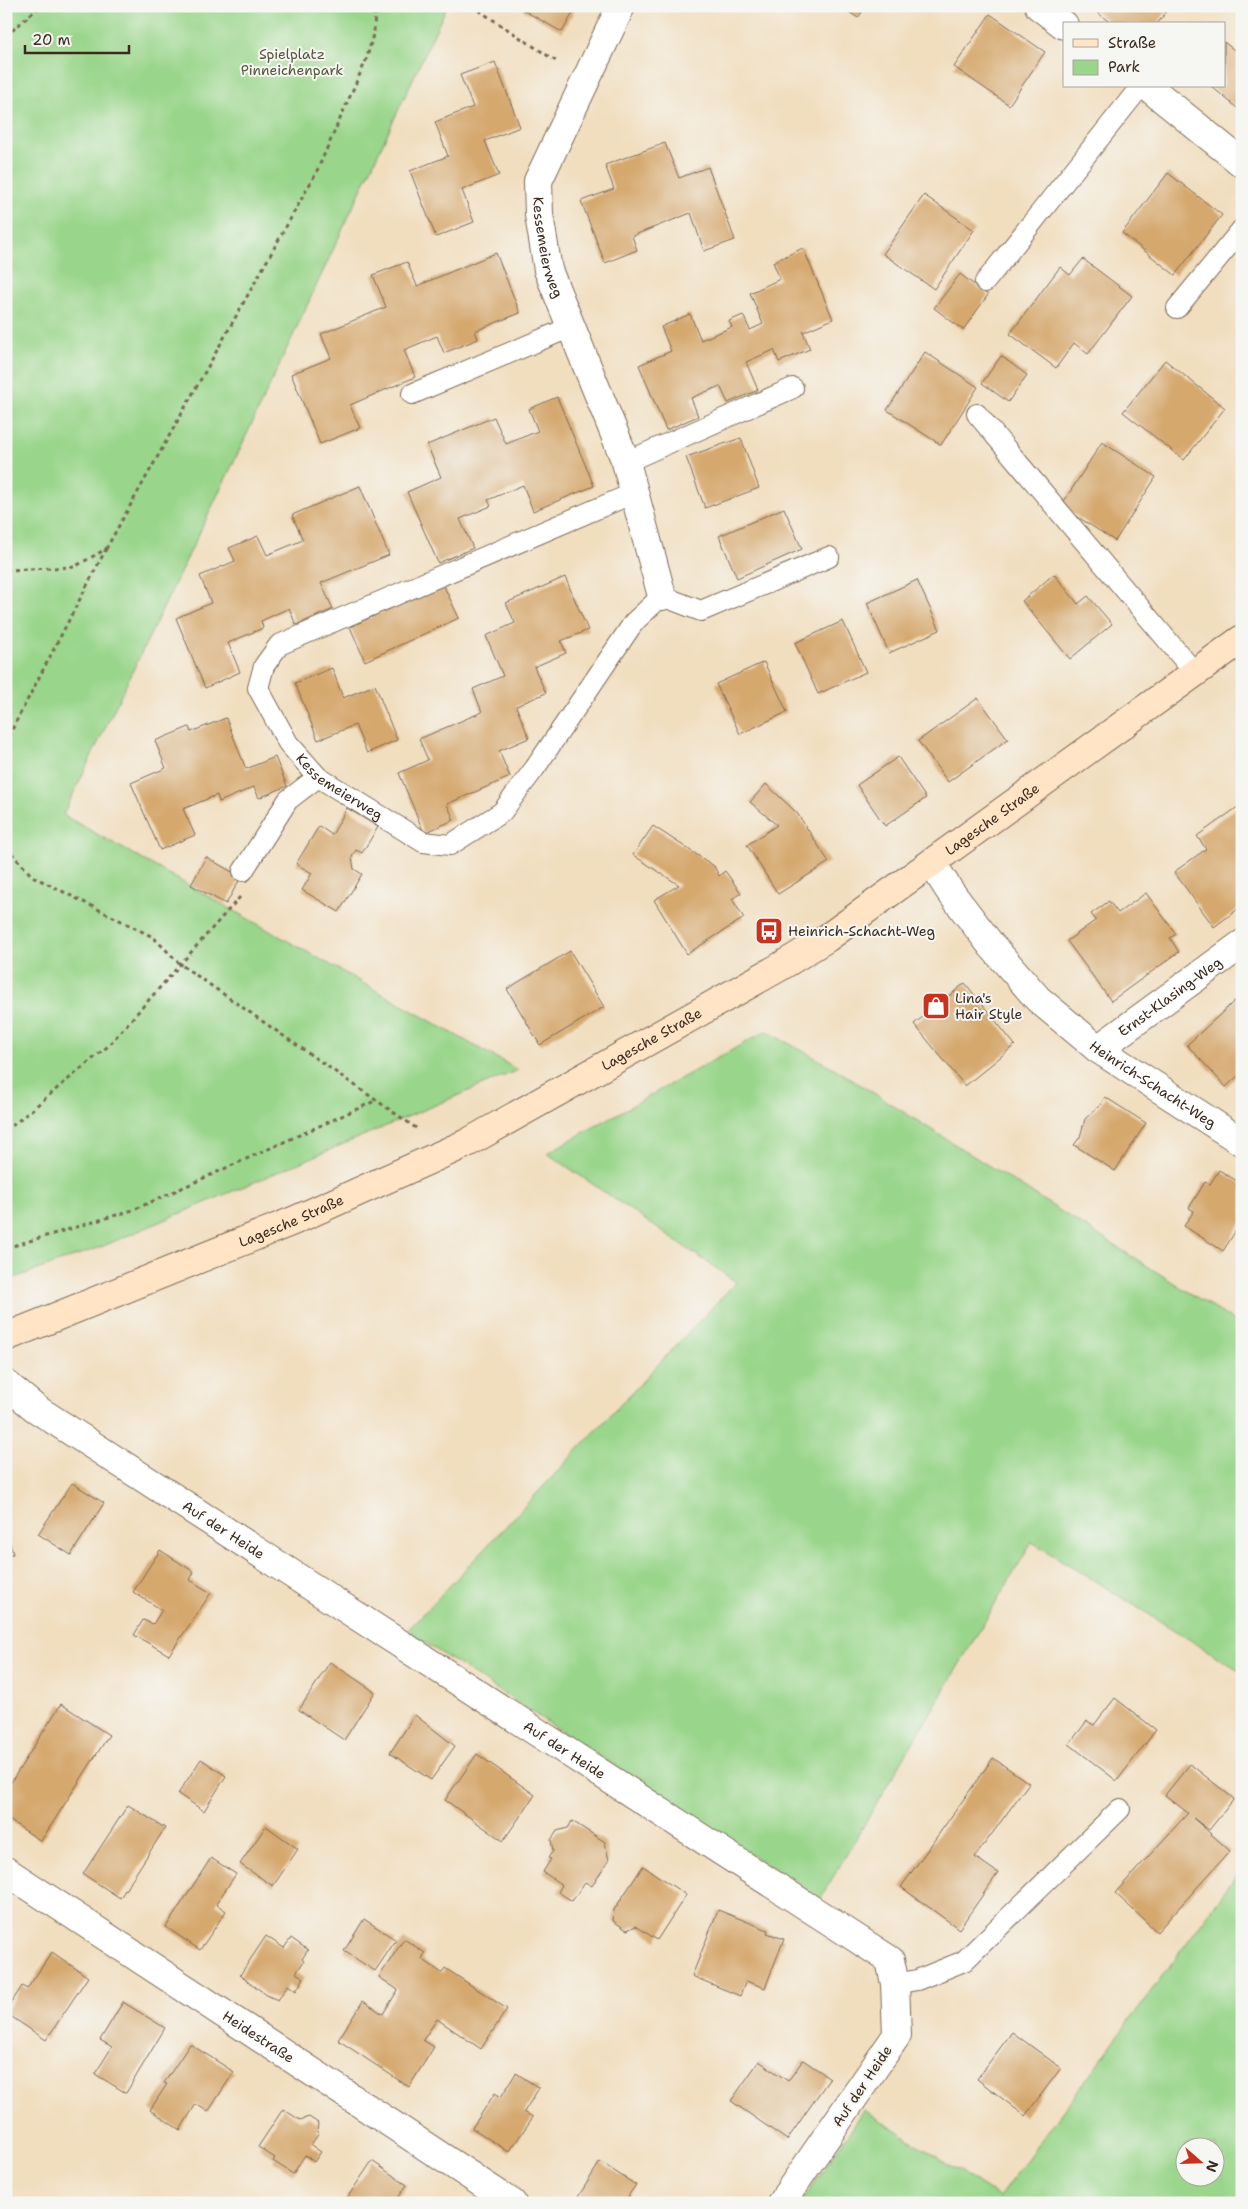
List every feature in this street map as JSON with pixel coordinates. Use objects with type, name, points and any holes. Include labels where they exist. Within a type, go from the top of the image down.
[{"type":"street","name":"Kessemeierweg","points":[[620,6],[538,181],[539,215],[548,270],[626,462],[636,492],[662,596]]},
{"type":"street","points":[[1039,6],[1063,24]]},
{"type":"street","points":[[1149,88],[1242,163]]},
{"type":"street","name":"Lagesche Straße","points":[[6,1337],[293,1221],[467,1143],[778,968],[827,938],[1242,639]]},
{"type":"street","name":"Heinrich-Schacht-Weg","points":[[932,863],[949,890],[990,945],[1038,999],[1098,1049],[1242,1142]]},
{"type":"street","name":"Ernst-Klasing-Weg","points":[[1098,1049],[1242,944]]},
{"type":"street","name":"Auf der Heide","points":[[6,1384],[35,1408],[890,1960],[895,1984],[897,2035],[782,2203]]},
{"type":"street","name":"Heidestraße","points":[[6,1871],[512,2203]]},
{"type":"lane","points":[[985,282],[1139,88]]},
{"type":"lane","points":[[1177,308],[1242,229]]},
{"type":"lane","points":[[412,394],[571,327]]},
{"type":"lane","points":[[626,462],[793,388]]},
{"type":"lane","points":[[977,414],[1195,672]]},
{"type":"lane","name":"Kessemeierweg","points":[[636,492],[278,645],[264,666],[258,688],[288,743],[318,778],[423,842],[450,845],[502,812],[535,768],[634,622],[662,596]]},
{"type":"lane","points":[[662,596],[701,611],[829,557]]},
{"type":"lane","points":[[244,871],[288,800],[318,778]]},
{"type":"lane","points":[[895,1984],[917,1980],[964,1961],[1120,1809]]},
{"type":"path","points":[[6,36],[40,6]]},
{"type":"path","points":[[6,741],[106,549],[316,172],[367,58],[374,30],[375,6]]},
{"type":"path","points":[[472,6],[564,66],[587,77]]},
{"type":"path","points":[[6,570],[74,567],[106,549]]},
{"type":"path","points":[[6,847],[32,876],[154,937],[180,964],[417,1128],[440,1154]]},
{"type":"path","points":[[6,1131],[106,1047],[238,901]]},
{"type":"path","points":[[6,1248],[133,1210],[377,1100]]},
{"type":"green space","name":"Spielplatz Pinneichenpark","points":[[6,6],[447,6],[239,451],[63,815],[518,1070],[101,1247],[6,1281]]},
{"type":"green space","points":[[766,1031],[834,1068],[1242,1326],[1242,1672],[1032,1542],[820,1899],[407,1631],[736,1282],[547,1153]]},
{"type":"green space","points":[[1242,1868],[1242,2203],[801,2203],[864,2110],[999,2197]]},
{"type":"building","points":[[525,6],[577,6],[562,32],[523,10]]},
{"type":"building","points":[[840,6],[866,6],[858,18]]},
{"type":"building","points":[[1089,6],[1171,6],[1159,22],[1109,22]]},
{"type":"building","points":[[990,14],[1045,52],[1009,105],[954,67]]},
{"type":"building","points":[[1226,44],[1238,53],[1242,48],[1242,112],[1213,88],[1226,88]]},
{"type":"building","points":[[495,62],[520,127],[485,141],[499,175],[462,190],[474,222],[436,237],[410,171],[448,156],[435,122],[473,107],[460,75]]},
{"type":"building","points":[[665,143],[679,178],[708,167],[735,240],[704,251],[691,213],[632,236],[637,250],[605,263],[581,201],[614,189],[605,165]]},
{"type":"building","points":[[1168,173],[1222,215],[1175,275],[1122,233]]},
{"type":"building","points":[[924,195],[974,230],[934,289],[883,254]]},
{"type":"building","points":[[803,248],[833,319],[803,332],[810,349],[779,362],[774,350],[746,362],[758,390],[728,403],[720,386],[691,398],[698,416],[666,430],[639,365],[671,351],[661,327],[690,314],[701,340],[732,327],[729,321],[743,315],[750,330],[763,324],[750,293],[780,279],[773,262]]},
{"type":"building","points":[[496,253],[520,313],[475,331],[478,339],[444,353],[437,336],[404,350],[415,377],[350,405],[360,428],[320,444],[291,374],[331,358],[321,334],[386,307],[373,275],[407,262],[417,286]]},
{"type":"building","points":[[1083,259],[1132,296],[1088,354],[1074,343],[1056,368],[1010,334],[1060,267],[1070,275]]},
{"type":"building","points":[[960,274],[988,295],[963,330],[934,308]]},
{"type":"building","points":[[925,352],[978,387],[941,445],[887,410]]},
{"type":"building","points":[[1001,356],[1027,375],[1008,402],[982,383]]},
{"type":"building","points":[[1165,360],[1225,408],[1184,460],[1123,412]]},
{"type":"building","points":[[557,397],[594,486],[533,511],[523,485],[488,500],[491,506],[460,519],[473,548],[438,563],[407,492],[441,477],[427,445],[494,417],[506,444],[538,431],[529,409]]},
{"type":"building","points":[[741,438],[759,488],[705,508],[686,457]]},
{"type":"building","points":[[1102,442],[1156,477],[1115,541],[1061,506]]},
{"type":"building","points":[[360,486],[389,555],[321,583],[333,609],[296,625],[289,608],[261,621],[263,628],[228,643],[240,672],[205,688],[176,618],[211,603],[200,576],[235,561],[229,548],[258,536],[267,555],[303,540],[292,515]]},
{"type":"building","points":[[784,508],[802,549],[737,578],[719,536]]},
{"type":"building","points":[[1054,574],[1078,604],[1088,596],[1112,624],[1070,659],[1022,601]]},
{"type":"building","points":[[565,577],[588,630],[561,641],[566,653],[534,667],[546,693],[516,706],[529,738],[499,751],[510,777],[447,804],[454,820],[424,833],[399,773],[428,760],[419,739],[482,712],[473,689],[503,676],[486,636],[515,623],[506,603]]},
{"type":"building","points":[[917,580],[940,630],[889,653],[867,603]]},
{"type":"building","points":[[443,584],[459,618],[365,661],[350,627]]},
{"type":"building","points":[[843,621],[866,672],[818,694],[795,643]]},
{"type":"building","points":[[764,662],[787,712],[740,734],[716,684]]},
{"type":"building","points":[[332,668],[343,698],[375,685],[397,740],[367,753],[355,725],[318,740],[295,683]]},
{"type":"building","points":[[978,698],[1008,739],[948,782],[918,741]]},
{"type":"building","points":[[226,718],[246,769],[275,757],[287,786],[259,798],[254,787],[219,802],[217,795],[183,809],[195,835],[160,850],[131,783],[166,768],[155,741],[189,727],[191,732]]},
{"type":"building","points":[[898,757],[926,798],[885,826],[857,785]]},
{"type":"building","points":[[766,784],[797,813],[829,862],[778,894],[747,845],[777,825],[750,802]]},
{"type":"building","points":[[1242,804],[1242,906],[1214,927],[1174,872],[1206,849],[1197,836]]},
{"type":"building","points":[[347,808],[378,827],[362,853],[356,850],[352,857],[354,869],[362,874],[339,912],[302,890],[312,873],[296,864],[319,826],[332,835]]},
{"type":"building","points":[[653,826],[714,866],[719,876],[725,871],[741,893],[732,899],[744,918],[687,954],[654,900],[679,885],[633,855]]},
{"type":"building","points":[[206,857],[241,877],[226,904],[191,885]]},
{"type":"building","points":[[1146,893],[1176,934],[1170,938],[1179,952],[1111,1001],[1067,941],[1096,920],[1091,914],[1109,901],[1118,913]]},
{"type":"building","points":[[570,951],[604,1007],[540,1045],[507,989]]},
{"type":"building","points":[[965,983],[1015,1045],[965,1086],[914,1024]]},
{"type":"building","points":[[1242,994],[1242,1072],[1226,1087],[1187,1045]]},
{"type":"building","points":[[1105,1097],[1146,1123],[1115,1171],[1074,1145],[1080,1137],[1085,1119],[1100,1105]]},
{"type":"building","points":[[1219,1170],[1242,1184],[1242,1221],[1223,1251],[1184,1226],[1194,1211],[1189,1208],[1205,1182],[1210,1184]]},
{"type":"building","points":[[72,1483],[104,1503],[71,1555],[38,1534]]},
{"type":"building","points":[[6,1530],[13,1554],[6,1555]]},
{"type":"building","points":[[160,1550],[194,1572],[190,1580],[211,1593],[169,1655],[134,1635],[143,1620],[153,1624],[162,1610],[133,1592]]},
{"type":"building","points":[[330,1662],[375,1692],[344,1740],[299,1710]]},
{"type":"building","points":[[1115,1698],[1156,1730],[1117,1781],[1069,1744],[1087,1721],[1094,1725]]},
{"type":"building","points":[[61,1704],[109,1735],[41,1841],[6,1818],[6,1790]]},
{"type":"building","points":[[415,1715],[455,1746],[431,1780],[390,1753]]},
{"type":"building","points":[[477,1754],[535,1795],[503,1841],[445,1800]]},
{"type":"building","points":[[993,1758],[1029,1783],[975,1857],[998,1873],[959,1929],[901,1887]]},
{"type":"building","points":[[201,1759],[226,1776],[204,1811],[178,1794]]},
{"type":"building","points":[[1190,1764],[1234,1799],[1209,1830],[1193,1818],[1230,1851],[1157,1932],[1115,1893],[1188,1813],[1165,1795]]},
{"type":"building","points":[[128,1805],[165,1828],[120,1898],[83,1874]]},
{"type":"building","points":[[572,1821],[605,1842],[609,1860],[592,1886],[585,1882],[572,1901],[558,1892],[562,1885],[543,1872],[551,1859],[548,1858],[553,1851],[551,1840],[557,1831],[568,1828]]},
{"type":"building","points":[[266,1826],[298,1849],[273,1886],[240,1864]]},
{"type":"building","points":[[211,1858],[236,1874],[216,1904],[226,1911],[200,1950],[166,1927]]},
{"type":"building","points":[[643,1866],[686,1895],[657,1940],[636,1926],[627,1930],[613,1921],[614,1910]]},
{"type":"building","points":[[718,1910],[768,1930],[767,1933],[784,1939],[765,1988],[746,1981],[740,1996],[692,1976]]},
{"type":"building","points":[[364,1919],[396,1940],[375,1971],[344,1951]]},
{"type":"building","points":[[266,1936],[284,1948],[291,1938],[308,1950],[302,1959],[304,1961],[296,1973],[304,1978],[296,1991],[288,1985],[278,2000],[268,1996],[240,1975]]},
{"type":"building","points":[[404,1939],[425,1953],[422,1959],[442,1973],[445,1968],[507,2009],[481,2049],[437,2019],[423,2040],[434,2047],[409,2087],[338,2040],[363,2001],[383,2014],[398,1990],[379,1977]]},
{"type":"building","points":[[52,1952],[88,1977],[46,2040],[6,2013],[6,2011],[22,1986],[27,1989]]},
{"type":"building","points":[[123,2002],[165,2028],[126,2093],[95,2074],[112,2047],[100,2040]]},
{"type":"building","points":[[1012,2032],[1061,2068],[1025,2116],[977,2079]]},
{"type":"building","points":[[190,2044],[234,2072],[208,2112],[196,2104],[180,2130],[150,2110],[167,2084],[164,2083]]},
{"type":"building","points":[[803,2060],[830,2078],[787,2140],[731,2101],[759,2061],[788,2081]]},
{"type":"building","points":[[516,2073],[539,2088],[524,2112],[533,2117],[509,2152],[472,2128],[495,2093],[501,2097]]},
{"type":"building","points":[[283,2109],[300,2120],[309,2117],[318,2123],[317,2132],[319,2133],[311,2145],[321,2152],[314,2162],[305,2155],[293,2174],[273,2161],[275,2158],[258,2147]]},
{"type":"building","points":[[372,2161],[407,2185],[396,2201],[398,2203],[345,2201]]},
{"type":"building","points":[[600,2162],[636,2185],[628,2196],[635,2201],[634,2203],[586,2203],[578,2197]]},
{"type":"place","name":"Heinrich-Schacht-Weg","points":[[769,931]]},
{"type":"place","name":"Lina's Hair Style","points":[[936,1006]]}]
